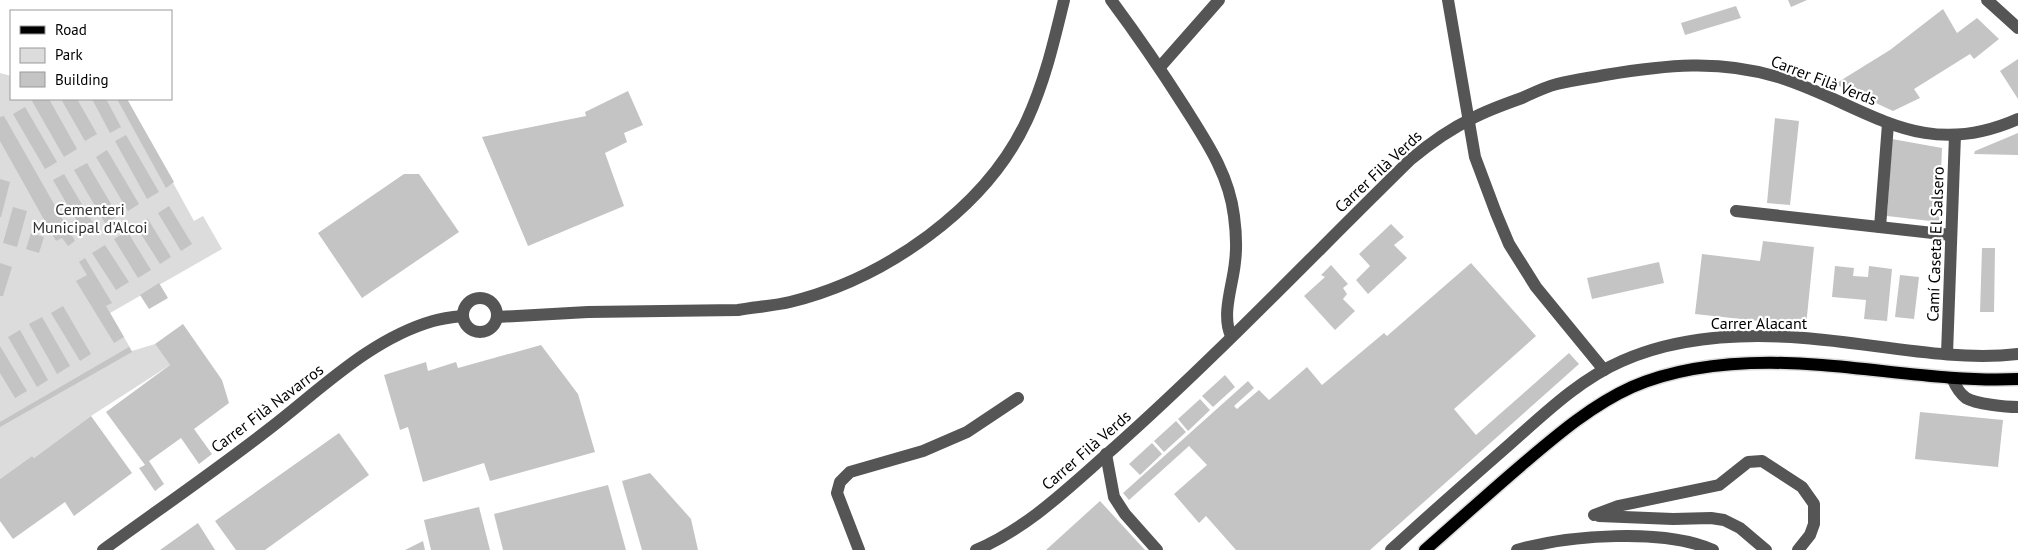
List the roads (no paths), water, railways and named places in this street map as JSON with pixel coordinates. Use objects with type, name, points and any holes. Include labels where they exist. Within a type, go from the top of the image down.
[{"type":"main road","points":[[1425,550],[1506,478],[1572,424],[1620,393],[1657,378],[1714,366],[1788,363],[1952,378],[2018,379]]},
{"type":"street","points":[[497,317],[588,312],[728,310],[760,307],[789,302],[816,294],[868,273],[896,259],[946,222],[966,203],[983,185],[1014,143],[1026,122],[1040,90],[1064,0]]},
{"type":"street","points":[[1111,0],[1160,66],[1209,145],[1230,191],[1236,236],[1236,261],[1227,320],[1231,336]]},
{"type":"street","points":[[1160,66],[1219,0]]},
{"type":"street","points":[[1448,0],[1468,120],[1478,166],[1509,244],[1536,287],[1604,370]]},
{"type":"street","points":[[1987,0],[2018,28]]},
{"type":"street","name":"Carrer Filà Verds","points":[[976,550],[988,545],[1038,514],[1152,414],[1410,160],[1434,140],[1468,120],[1555,84],[1655,67],[1712,65],[1735,67],[1778,78],[1833,98],[1888,124],[1920,133],[1955,135],[1986,131],[2018,119]]},
{"type":"street","points":[[1880,227],[1888,124]]},
{"type":"street","name":"Camí Caseta El Salsero","points":[[1947,354],[1955,135]]},
{"type":"street","points":[[1736,211],[1951,235]]},
{"type":"street","points":[[481,298],[487,299],[495,306],[497,317],[490,330],[474,332],[466,325],[463,316],[464,310],[470,301],[481,298]]},
{"type":"street","name":"Carrer Filà Navarros","points":[[103,550],[269,429],[331,379],[366,354],[420,325],[435,320],[463,316]]},
{"type":"street","name":"Carrer Alacant","points":[[1391,550],[1526,429],[1556,405],[1604,370],[1642,353],[1664,346],[1727,336],[1814,339],[1947,354],[2000,356],[2018,354]]},
{"type":"street","points":[[1952,378],[1955,386],[1966,398],[1978,402],[2018,407]]},
{"type":"street","points":[[859,550],[837,493],[840,482],[850,472],[923,451],[967,432],[1018,398]]},
{"type":"street","points":[[1106,454],[1114,497],[1125,514],[1157,550]]},
{"type":"street","points":[[1766,550],[1740,528],[1724,520],[1712,518],[1674,519],[1594,515],[1618,506],[1719,484],[1748,462],[1762,461],[1802,487],[1814,504],[1814,524],[1810,535],[1798,550]]},
{"type":"street","points":[[1517,550],[1564,540],[1619,537],[1663,538],[1686,541],[1713,550]]},
{"type":"park label","name":"Cementeri Municipal d'Alcoi","points":[[90,218]]}]
